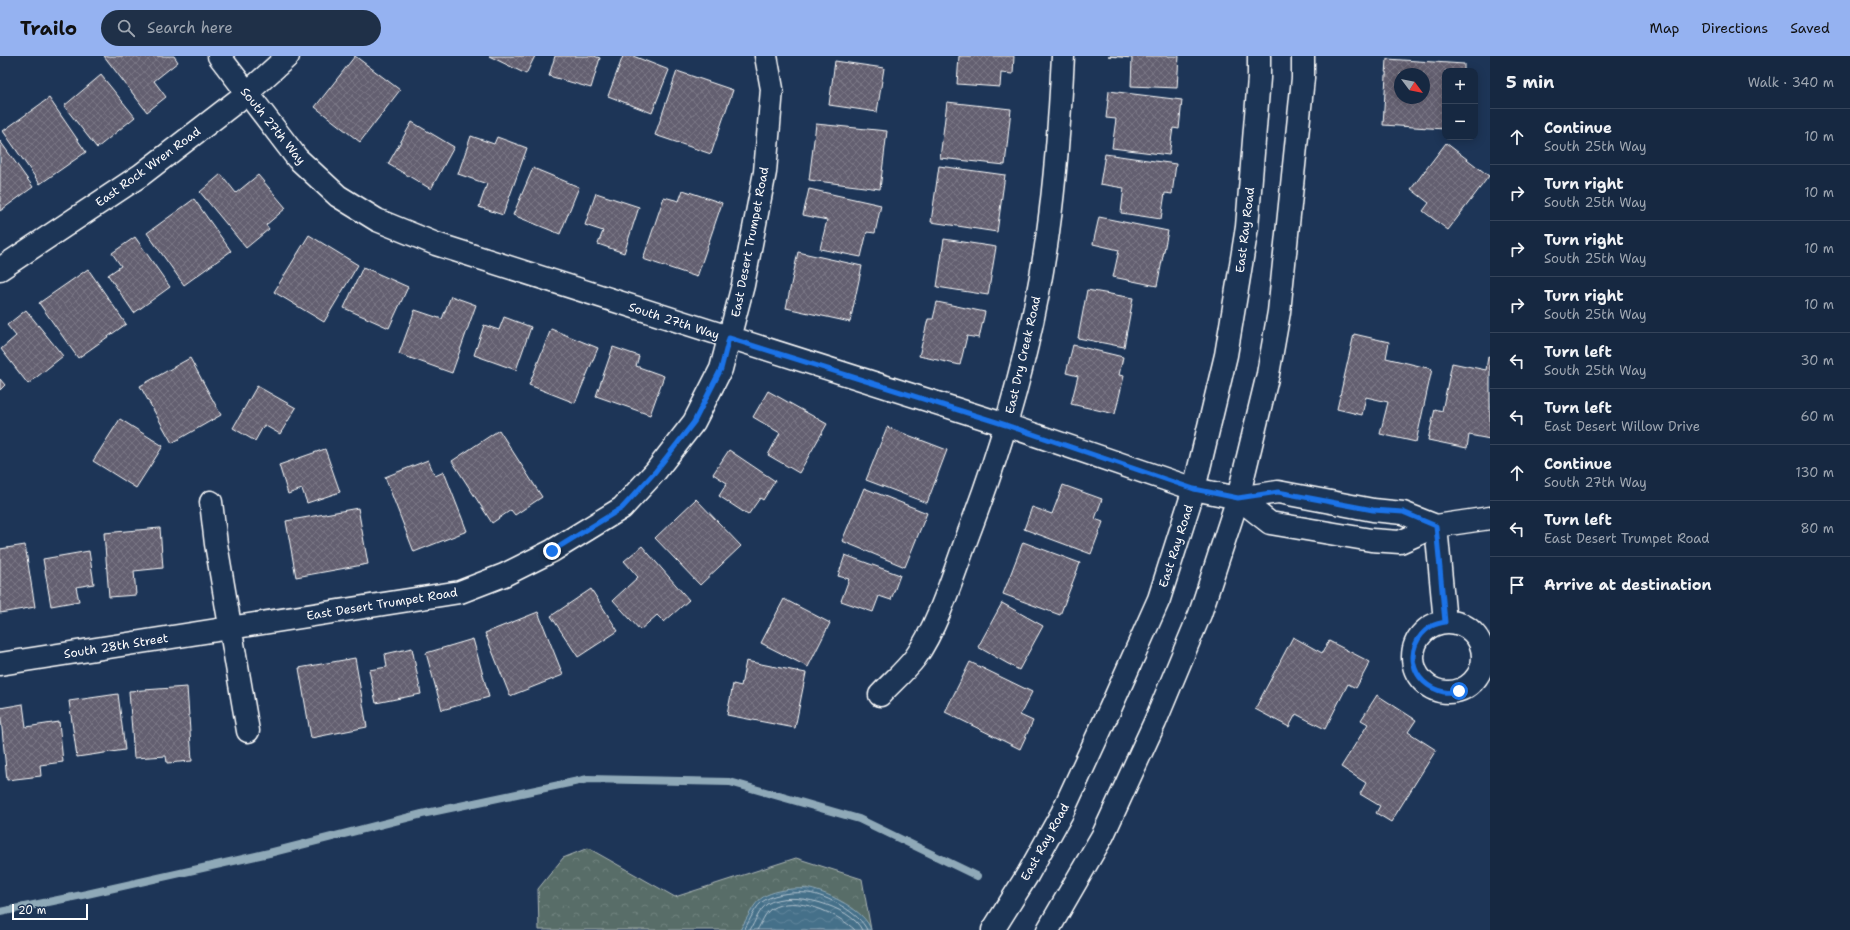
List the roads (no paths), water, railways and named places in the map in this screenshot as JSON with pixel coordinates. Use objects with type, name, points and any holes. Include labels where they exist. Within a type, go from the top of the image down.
[{"type":"street","name":"South 27th Way","points":[[219,56],[246,94],[296,158],[338,196],[377,220],[436,244],[1006,425],[1194,489],[1238,498]]},
{"type":"street","name":"East Rock Wren Road","points":[[0,269],[141,175],[246,94],[288,56]]},
{"type":"street","name":"East Desert Trumpet Road","points":[[231,628],[460,592],[504,575],[552,551],[622,508],[655,472],[694,422],[721,369],[743,285],[765,172],[772,89],[766,56]]},
{"type":"street","name":"East Dry Creek Road","points":[[880,695],[915,657],[936,618],[995,464],[1016,392],[1034,314],[1048,232],[1059,130],[1063,56]]},
{"type":"street","name":"East Ray Road","points":[[998,923],[1028,874],[1062,813],[1158,600],[1194,489],[1226,355],[1247,227],[1259,78],[1259,56]]},
{"type":"street","points":[[1048,930],[1103,835],[1155,722],[1200,614],[1238,498],[1268,374],[1279,312],[1303,78],[1303,56]]},
{"type":"street","points":[[1238,498],[1278,492],[1373,510],[1403,512],[1436,526]]},
{"type":"street","points":[[1238,498],[1270,523],[1371,540],[1400,542],[1436,526],[1490,518]]},
{"type":"street","points":[[210,502],[248,731]]},
{"type":"street","points":[[1436,526],[1445,622]]},
{"type":"street","name":"South 28th Street","points":[[0,664],[231,628]]},
{"type":"water","points":[[791,889],[810,889],[827,894],[855,910],[868,923],[871,930],[740,930],[758,901],[770,894]]},
{"type":"waterway","points":[[0,912],[269,853],[422,814],[588,779],[730,782],[859,819],[977,876]]}]
